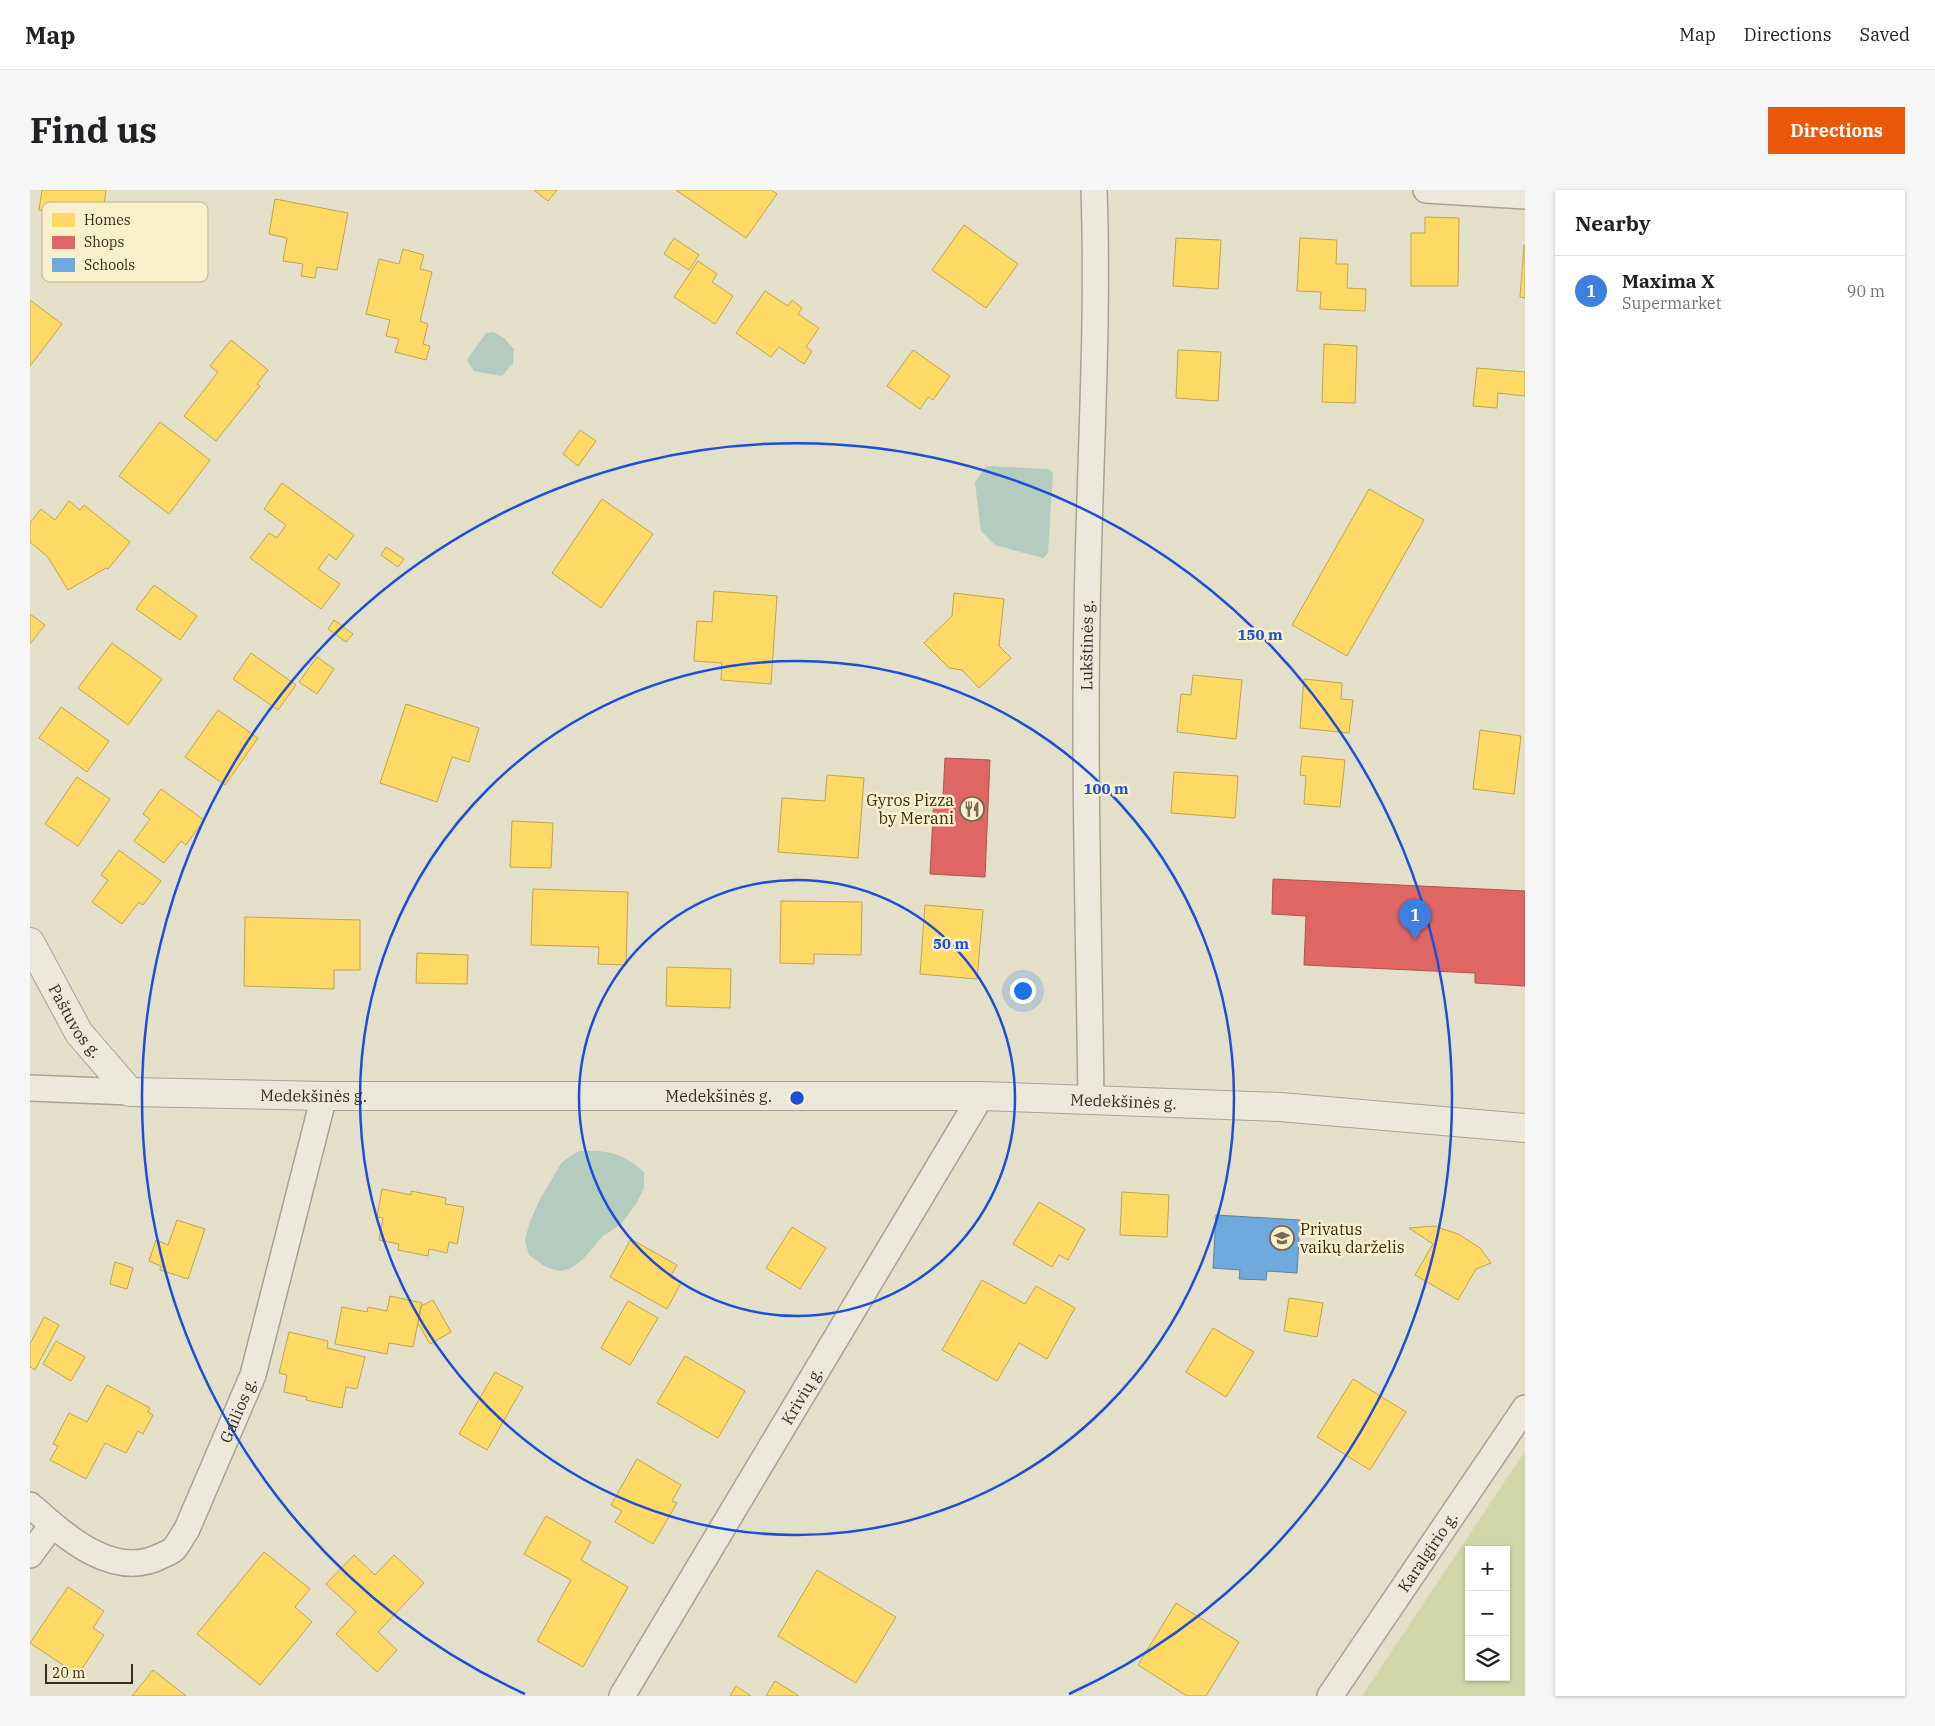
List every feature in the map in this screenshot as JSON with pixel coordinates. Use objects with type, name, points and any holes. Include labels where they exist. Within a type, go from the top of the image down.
[{"type":"street","name":"Lukštinės g.","points":[[1091,1100],[1086,734],[1087,615],[1097,273],[1094,190]]},
{"type":"street","points":[[1426,190],[1525,196]]},
{"type":"street","name":"Paštuvos g.","points":[[30,942],[79,1034],[130,1092]]},
{"type":"street","name":"Medekšinės g.","points":[[30,1088],[324,1096],[981,1096],[1280,1107],[1525,1128]]},
{"type":"street","name":"Gailios g.","points":[[30,1505],[73,1542],[99,1555],[124,1563],[149,1563],[173,1550],[186,1529],[253,1375],[324,1096]]},
{"type":"street","name":"Krivių g.","points":[[622,1696],[981,1096]]},
{"type":"street","name":"Karalgirio g.","points":[[1330,1696],[1525,1408]]},
{"type":"street","points":[[30,1554],[52,1524]]},
{"type":"green space","points":[[1525,1451],[1525,1696],[1362,1696]]},
{"type":"shaded area","points":[[494,332],[504,338],[514,349],[513,363],[502,376],[474,371],[467,360],[486,333]]},
{"type":"shaded area","points":[[986,466],[1048,469],[1053,473],[1048,553],[1043,558],[995,545],[981,531],[975,483]]},
{"type":"shaded area","points":[[579,1151],[606,1152],[622,1157],[644,1172],[644,1188],[636,1204],[621,1224],[603,1236],[583,1259],[570,1269],[559,1271],[546,1267],[529,1255],[525,1241],[529,1224],[540,1199],[562,1162]]},
{"type":"building: Homes","points":[[42,190],[106,190],[104,202],[42,202],[42,210],[39,210]]},
{"type":"building: Homes","points":[[534,190],[557,190],[548,201]]},
{"type":"building: Homes","points":[[676,190],[771,190],[777,194],[746,238]]},
{"type":"building: Homes","points":[[275,199],[348,213],[337,270],[317,267],[315,278],[301,276],[303,264],[283,261],[287,238],[269,234]]},
{"type":"building: Homes","points":[[1425,217],[1459,218],[1458,286],[1411,286],[1411,233],[1425,233]]},
{"type":"building: Homes","points":[[964,225],[1018,264],[986,308],[932,270]]},
{"type":"building: Homes","points":[[674,238],[699,255],[689,270],[664,254]]},
{"type":"building: Homes","points":[[1176,238],[1221,240],[1218,289],[1173,286]]},
{"type":"building: Homes","points":[[1300,238],[1337,240],[1336,264],[1348,264],[1347,288],[1366,289],[1365,311],[1320,309],[1321,292],[1297,291]]},
{"type":"building: Homes","points":[[1525,245],[1525,298],[1520,297]]},
{"type":"building: Homes","points":[[403,249],[424,255],[420,269],[432,272],[420,321],[428,324],[423,344],[430,346],[426,360],[395,352],[399,339],[386,336],[390,320],[366,314],[379,259],[399,264]]},
{"type":"building: Homes","points":[[698,261],[717,274],[712,282],[733,296],[715,324],[674,297]]},
{"type":"building: Homes","points":[[765,291],[788,306],[792,300],[802,308],[798,314],[819,328],[806,347],[812,351],[804,364],[779,347],[771,357],[736,333]]},
{"type":"building: Homes","points":[[30,300],[62,324],[30,366]]},
{"type":"building: Homes","points":[[231,340],[268,370],[257,384],[260,386],[216,441],[184,416],[218,372],[210,366]]},
{"type":"building: Homes","points":[[1324,344],[1357,346],[1355,403],[1322,402]]},
{"type":"building: Homes","points":[[913,350],[950,376],[933,400],[928,397],[920,409],[887,386]]},
{"type":"building: Homes","points":[[1178,350],[1221,352],[1218,401],[1176,398]]},
{"type":"building: Homes","points":[[1477,368],[1525,372],[1525,396],[1498,393],[1497,408],[1473,406]]},
{"type":"building: Homes","points":[[160,422],[210,460],[169,514],[119,476]]},
{"type":"building: Homes","points":[[580,430],[596,441],[578,466],[563,454]]},
{"type":"building: Homes","points":[[282,483],[354,535],[336,560],[329,554],[318,569],[340,584],[321,609],[250,558],[269,533],[277,538],[286,525],[264,509]]},
{"type":"building: Homes","points":[[1369,489],[1424,520],[1347,656],[1292,625]]},
{"type":"building: Homes","points":[[602,499],[653,534],[601,608],[552,573]]},
{"type":"building: Homes","points":[[69,501],[80,510],[84,505],[130,542],[108,569],[106,568],[68,590],[48,557],[30,542],[30,523],[41,509],[55,520]]},
{"type":"building: Homes","points":[[386,547],[404,559],[398,567],[381,555]]},
{"type":"building: Homes","points":[[154,585],[197,616],[180,640],[136,609]]},
{"type":"building: Homes","points":[[714,591],[777,596],[771,684],[721,680],[722,663],[694,661],[697,621],[712,622]]},
{"type":"building: Homes","points":[[954,593],[1004,599],[999,646],[1011,658],[979,688],[962,670],[949,668],[924,643],[952,616]]},
{"type":"building: Homes","points":[[30,614],[45,625],[30,644]]},
{"type":"building: Homes","points":[[334,620],[353,634],[346,642],[328,629]]},
{"type":"building: Homes","points":[[112,643],[162,679],[128,725],[78,688]]},
{"type":"building: Homes","points":[[251,653],[296,685],[278,710],[233,679]]},
{"type":"building: Homes","points":[[317,657],[334,669],[317,694],[299,682]]},
{"type":"building: Homes","points":[[1193,675],[1242,680],[1236,739],[1177,732],[1181,694],[1191,695]]},
{"type":"building: Homes","points":[[1304,679],[1342,683],[1341,699],[1353,700],[1349,733],[1300,728]]},
{"type":"building: Homes","points":[[406,704],[479,728],[469,762],[452,757],[437,802],[380,783]]},
{"type":"building: Homes","points":[[61,707],[109,741],[87,772],[39,738]]},
{"type":"building: Homes","points":[[218,710],[258,738],[225,785],[185,757]]},
{"type":"building: Homes","points":[[1480,730],[1521,736],[1514,794],[1473,789]]},
{"type":"building: Homes","points":[[1302,756],[1345,760],[1340,807],[1304,804],[1306,776],[1300,775]]},
{"type":"building: Homes","points":[[1174,772],[1238,776],[1235,818],[1171,813]]},
{"type":"building: Homes","points":[[827,775],[864,778],[858,858],[778,852],[782,798],[825,801]]},
{"type":"building: Homes","points":[[77,777],[110,799],[78,846],[45,824]]},
{"type":"building: Homes","points":[[161,789],[204,820],[186,845],[181,841],[164,863],[134,841],[150,819],[143,814]]},
{"type":"building: Homes","points":[[512,821],[553,823],[551,868],[510,867]]},
{"type":"building: Homes","points":[[119,850],[161,881],[143,905],[139,902],[122,924],[92,902],[108,880],[101,875]]},
{"type":"building: Homes","points":[[533,889],[628,892],[626,965],[598,964],[599,947],[531,945]]},
{"type":"building: Homes","points":[[781,901],[862,902],[861,955],[814,954],[814,964],[780,963]]},
{"type":"building: Homes","points":[[925,905],[983,910],[977,979],[920,974]]},
{"type":"building: Homes","points":[[245,917],[360,920],[360,970],[334,970],[334,989],[244,986]]},
{"type":"building: Homes","points":[[417,953],[468,955],[467,984],[416,983]]},
{"type":"building: Homes","points":[[667,967],[731,969],[730,1008],[666,1006]]},
{"type":"building: Homes","points":[[382,1189],[411,1195],[411,1191],[446,1198],[445,1204],[464,1207],[457,1244],[449,1242],[447,1253],[429,1249],[428,1256],[398,1250],[399,1244],[379,1240],[383,1218],[377,1217]]},
{"type":"building: Homes","points":[[1122,1192],[1169,1195],[1167,1237],[1120,1235]]},
{"type":"building: Homes","points":[[1039,1202],[1085,1229],[1068,1260],[1059,1255],[1052,1267],[1013,1244]]},
{"type":"building: Homes","points":[[177,1220],[205,1229],[188,1279],[160,1270],[161,1266],[149,1261],[156,1240],[168,1245]]},
{"type":"building: Homes","points":[[1434,1226],[1458,1234],[1480,1248],[1491,1263],[1476,1269],[1458,1300],[1415,1275],[1433,1244],[1409,1228]]},
{"type":"building: Homes","points":[[792,1227],[826,1248],[800,1289],[766,1268]]},
{"type":"building: Homes","points":[[631,1239],[677,1265],[670,1277],[681,1283],[667,1309],[610,1277]]},
{"type":"building: Homes","points":[[115,1262],[133,1268],[127,1289],[110,1284]]},
{"type":"building: Homes","points":[[982,1280],[1025,1304],[1036,1286],[1075,1308],[1047,1359],[1019,1343],[997,1381],[942,1350]]},
{"type":"building: Homes","points":[[390,1296],[422,1303],[413,1347],[389,1343],[387,1354],[335,1344],[342,1307],[367,1312],[368,1307],[387,1311]]},
{"type":"building: Homes","points":[[1289,1298],[1323,1303],[1317,1337],[1284,1331]]},
{"type":"building: Homes","points":[[433,1300],[451,1332],[430,1344],[418,1323],[421,1306]]},
{"type":"building: Homes","points":[[628,1301],[658,1318],[630,1365],[601,1348]]},
{"type":"building: Homes","points":[[44,1317],[59,1325],[35,1370],[30,1367],[30,1344]]},
{"type":"building: Homes","points":[[1213,1328],[1254,1352],[1226,1397],[1186,1372]]},
{"type":"building: Homes","points":[[289,1332],[328,1341],[327,1348],[365,1357],[357,1389],[346,1387],[342,1408],[306,1400],[307,1397],[284,1392],[287,1375],[279,1373]]},
{"type":"building: Homes","points":[[56,1341],[85,1357],[71,1381],[43,1364]]},
{"type":"building: Homes","points":[[685,1356],[745,1391],[718,1438],[657,1403]]},
{"type":"building: Homes","points":[[495,1372],[523,1387],[487,1450],[459,1434]]},
{"type":"building: Homes","points":[[1353,1379],[1406,1412],[1370,1470],[1317,1437]]},
{"type":"building: Homes","points":[[107,1385],[150,1408],[148,1412],[153,1415],[143,1434],[138,1431],[126,1453],[105,1443],[86,1479],[50,1460],[58,1446],[53,1444],[69,1413],[87,1422]]},
{"type":"building: Homes","points":[[637,1459],[681,1485],[672,1501],[677,1503],[653,1544],[615,1522],[622,1511],[611,1505]]},
{"type":"building: Homes","points":[[546,1516],[591,1542],[581,1560],[628,1587],[583,1667],[537,1641],[571,1580],[524,1554]]},
{"type":"building: Homes","points":[[264,1552],[310,1589],[295,1607],[312,1622],[260,1685],[197,1634]]},
{"type":"building: Homes","points":[[354,1555],[375,1575],[394,1555],[424,1583],[378,1632],[397,1650],[377,1672],[336,1634],[356,1612],[326,1584]]},
{"type":"building: Homes","points":[[817,1570],[896,1617],[856,1683],[778,1636]]},
{"type":"building: Homes","points":[[68,1587],[104,1611],[93,1628],[104,1635],[78,1675],[30,1643]]},
{"type":"building: Homes","points":[[1176,1603],[1239,1642],[1206,1696],[1187,1696],[1138,1665]]},
{"type":"building: Homes","points":[[153,1670],[186,1696],[132,1696]]},
{"type":"building: Homes","points":[[775,1681],[799,1696],[766,1696]]},
{"type":"building: Homes","points":[[736,1686],[751,1696],[730,1696]]},
{"type":"building: Shops","points":[[945,758],[990,760],[985,877],[930,874],[934,797],[943,797]]},
{"type":"building: Shops","points":[[1273,879],[1525,891],[1525,986],[1475,983],[1475,973],[1304,965],[1306,916],[1272,914]]},
{"type":"building: Schools","points":[[1216,1215],[1300,1220],[1297,1273],[1267,1271],[1266,1280],[1239,1279],[1240,1270],[1213,1268]]},
{"type":"place","name":"Gyros Pizza by Merani","points":[[972,809]]},
{"type":"place","name":"Maxima X","points":[[1415,940]]},
{"type":"place","name":"Privatus vaikų darželis","points":[[1282,1238]]}]
